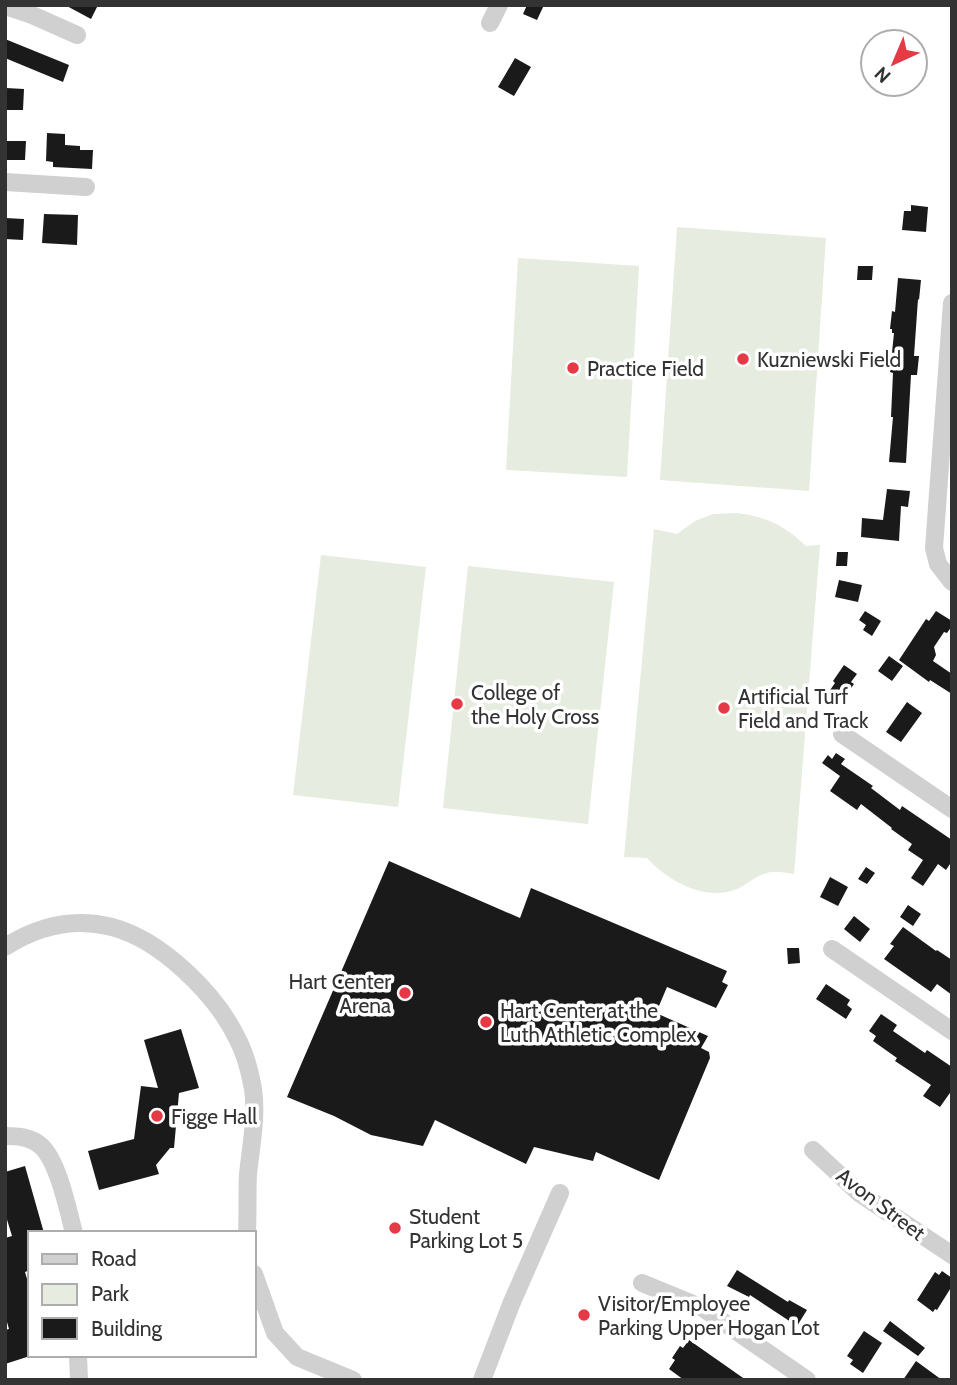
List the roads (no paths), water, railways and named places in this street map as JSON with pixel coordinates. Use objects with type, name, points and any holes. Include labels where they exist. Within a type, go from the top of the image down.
[{"type":"street","points":[[491,23],[499,5]]},
{"type":"street","points":[[5,6],[35,10],[77,36]]},
{"type":"street","points":[[5,182],[86,187]]},
{"type":"street","points":[[952,303],[934,548],[938,564],[952,582]]},
{"type":"street","points":[[842,734],[952,809]]},
{"type":"street","points":[[5,947],[39,929],[62,924],[87,923],[112,927],[138,937],[173,960],[199,984],[237,1038],[247,1062],[253,1092],[254,1121],[248,1178],[247,1231]]},
{"type":"street","points":[[832,949],[952,1031]]},
{"type":"street","points":[[5,1136],[33,1140],[43,1147],[51,1159],[61,1186],[73,1231]]},
{"type":"street","name":"Avon Street","points":[[813,1150],[859,1193],[952,1255]]},
{"type":"street","points":[[482,1380],[512,1302],[561,1193]]},
{"type":"street","points":[[256,1280],[275,1333],[297,1357],[353,1380]]},
{"type":"street","points":[[642,1283],[703,1308],[807,1380]]},
{"type":"street","points":[[78,1357],[79,1380]]},
{"type":"place","name":"Kuzniewski Field","points":[[743,359]]},
{"type":"place","name":"Practice Field","points":[[573,368]]},
{"type":"place","name":"College of the Holy Cross","points":[[457,704]]},
{"type":"place","name":"Artificial Turf Field and Track","points":[[724,708]]},
{"type":"place","name":"Hart Center Arena","points":[[405,993]]},
{"type":"place","name":"Hart Center at the Luth Athletic Complex","points":[[486,1022]]},
{"type":"place","name":"Figge Hall","points":[[157,1116]]},
{"type":"place","name":"Student Parking Lot 5","points":[[395,1228]]},
{"type":"place","name":"Visitor/Employee Parking Upper Hogan Lot","points":[[584,1315]]}]
